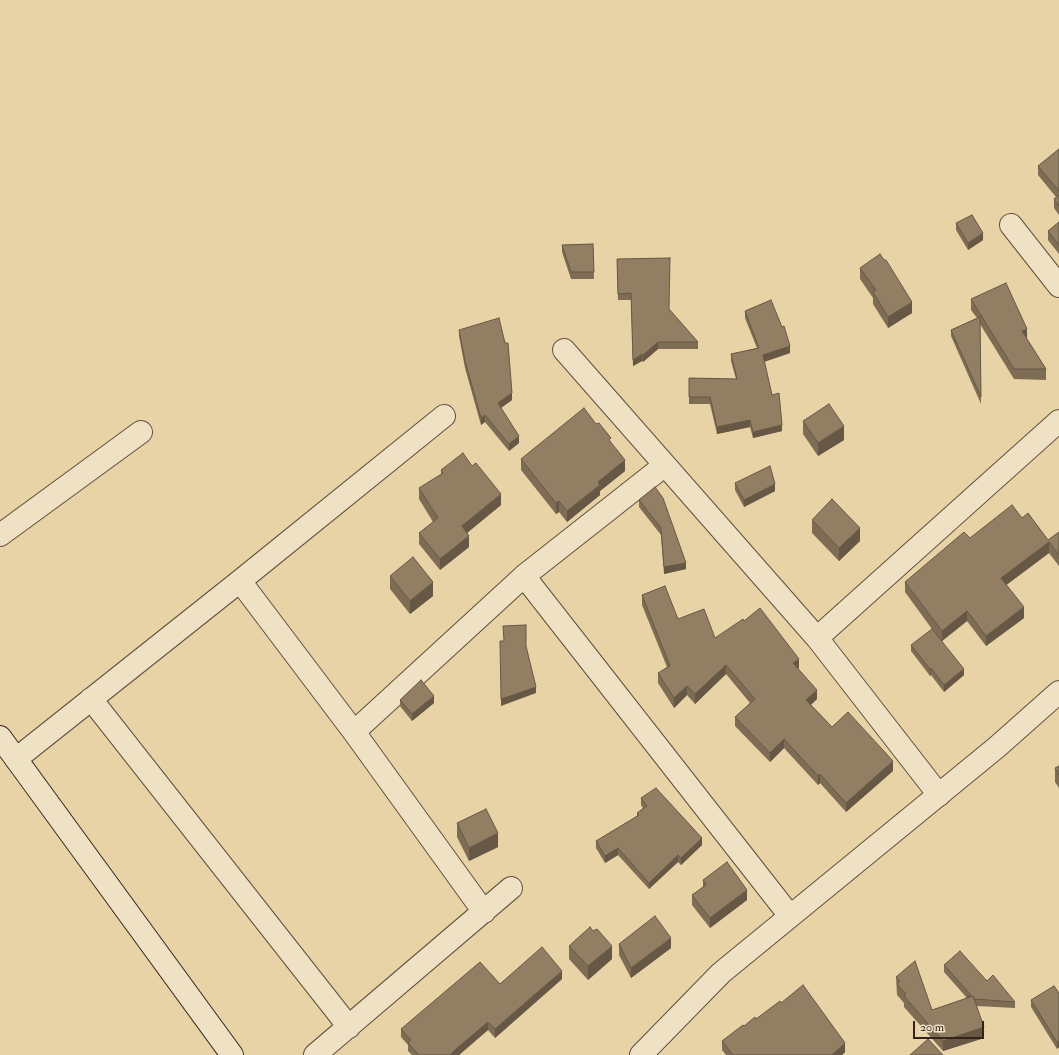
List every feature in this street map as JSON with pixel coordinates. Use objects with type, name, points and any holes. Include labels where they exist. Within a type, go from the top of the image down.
[{"type":"street","points":[[1011,225],[1059,286]]},
{"type":"street","points":[[564,350],[817,638],[939,795]]},
{"type":"street","points":[[16,759],[444,416]]},
{"type":"street","points":[[817,638],[1059,420]]},
{"type":"street","points":[[0,535],[141,432]]},
{"type":"street","points":[[354,732],[524,576],[665,465]]},
{"type":"street","points":[[524,576],[790,916]]},
{"type":"street","points":[[240,581],[354,732],[484,912]]},
{"type":"street","points":[[641,1055],[721,973],[997,747],[1059,692]]},
{"type":"street","points":[[91,699],[349,1027]]},
{"type":"street","points":[[0,737],[232,1055]]},
{"type":"street","points":[[316,1055],[512,888]]},
{"type":"building","points":[[1059,149],[1059,191],[1038,166]]},
{"type":"building","points":[[1059,195],[1059,206],[1054,199]]},
{"type":"building","points":[[972,215],[983,233],[968,243],[956,223]]},
{"type":"building","points":[[1059,222],[1059,245],[1048,231]]},
{"type":"building","points":[[593,244],[594,272],[571,272],[562,245]]},
{"type":"building","points":[[880,254],[884,260],[886,260],[912,302],[888,317],[873,292],[876,290],[860,268]]},
{"type":"building","points":[[670,258],[669,309],[698,342],[658,342],[643,355],[642,354],[633,360],[631,293],[618,294],[617,259]]},
{"type":"building","points":[[1006,283],[1027,329],[1022,331],[1046,369],[1014,369],[971,299]]},
{"type":"building","points":[[771,300],[782,327],[784,326],[790,346],[763,355],[772,395],[779,393],[782,425],[753,432],[750,420],[717,427],[710,397],[689,397],[689,378],[737,379],[731,354],[759,348],[745,311]]},
{"type":"building","points":[[980,317],[981,397],[951,330]]},
{"type":"building","points":[[499,318],[505,343],[508,343],[512,393],[498,403],[519,436],[509,444],[485,415],[481,418],[465,361],[459,330]]},
{"type":"building","points":[[829,404],[844,426],[818,443],[803,421]]},
{"type":"building","points":[[584,408],[596,424],[599,423],[611,438],[609,440],[625,460],[598,482],[600,485],[567,511],[559,501],[556,503],[521,459]]},
{"type":"building","points":[[463,453],[472,466],[476,463],[501,494],[462,526],[469,536],[440,559],[419,533],[438,518],[419,488],[443,473],[441,470]]},
{"type":"building","points":[[770,466],[775,484],[744,500],[735,483]]},
{"type":"building","points":[[655,487],[663,498],[686,563],[664,567],[661,528],[639,500]]},
{"type":"building","points":[[832,499],[860,528],[839,548],[812,520]]},
{"type":"building","points":[[1012,505],[1022,518],[1028,513],[1048,540],[1059,532],[1059,555],[1049,542],[1001,578],[1024,607],[986,636],[967,611],[942,631],[905,582],[964,532],[970,538]]},
{"type":"building","points":[[413,557],[433,582],[410,601],[390,576]]},
{"type":"building","points":[[665,586],[678,619],[704,609],[715,638],[743,619],[744,621],[760,608],[799,659],[793,663],[817,690],[806,700],[832,727],[848,712],[893,761],[846,803],[820,774],[818,776],[784,739],[770,753],[735,717],[755,699],[726,665],[695,694],[687,686],[674,698],[658,673],[670,666],[642,595]]},
{"type":"building","points":[[526,625],[526,646],[536,687],[501,699],[500,641],[504,641],[503,626]]},
{"type":"building","points":[[932,629],[964,669],[944,685],[911,645]]},
{"type":"building","points":[[421,680],[434,696],[412,714],[400,700]]},
{"type":"building","points":[[1059,766],[1059,775],[1055,768]]},
{"type":"building","points":[[656,788],[702,838],[681,858],[678,855],[649,883],[618,848],[605,856],[596,841],[639,815],[637,813],[647,806],[641,798]]},
{"type":"building","points":[[486,809],[498,833],[469,848],[457,823]]},
{"type":"building","points":[[727,862],[747,890],[710,918],[692,895],[706,885],[703,880]]},
{"type":"building","points":[[655,916],[671,938],[631,968],[619,944]]},
{"type":"building","points":[[590,927],[593,931],[597,929],[612,946],[588,966],[569,946]]},
{"type":"building","points":[[542,947],[562,971],[495,1029],[488,1022],[450,1055],[419,1055],[408,1043],[411,1040],[401,1029],[480,962],[500,984]]},
{"type":"building","points":[[960,951],[987,981],[993,975],[1015,1002],[974,999],[973,996],[966,998],[971,995],[944,965]]},
{"type":"building","points":[[915,961],[932,1010],[973,996],[984,1027],[943,1041],[904,996],[906,994],[897,984],[900,981],[896,977]]},
{"type":"building","points":[[803,985],[845,1043],[832,1055],[733,1055],[722,1041],[755,1017],[756,1019],[780,1001],[781,1003]]},
{"type":"building","points":[[1054,986],[1059,993],[1059,1041],[1057,1042],[1031,1000]]},
{"type":"building","points":[[928,1039],[943,1055],[910,1055]]}]
